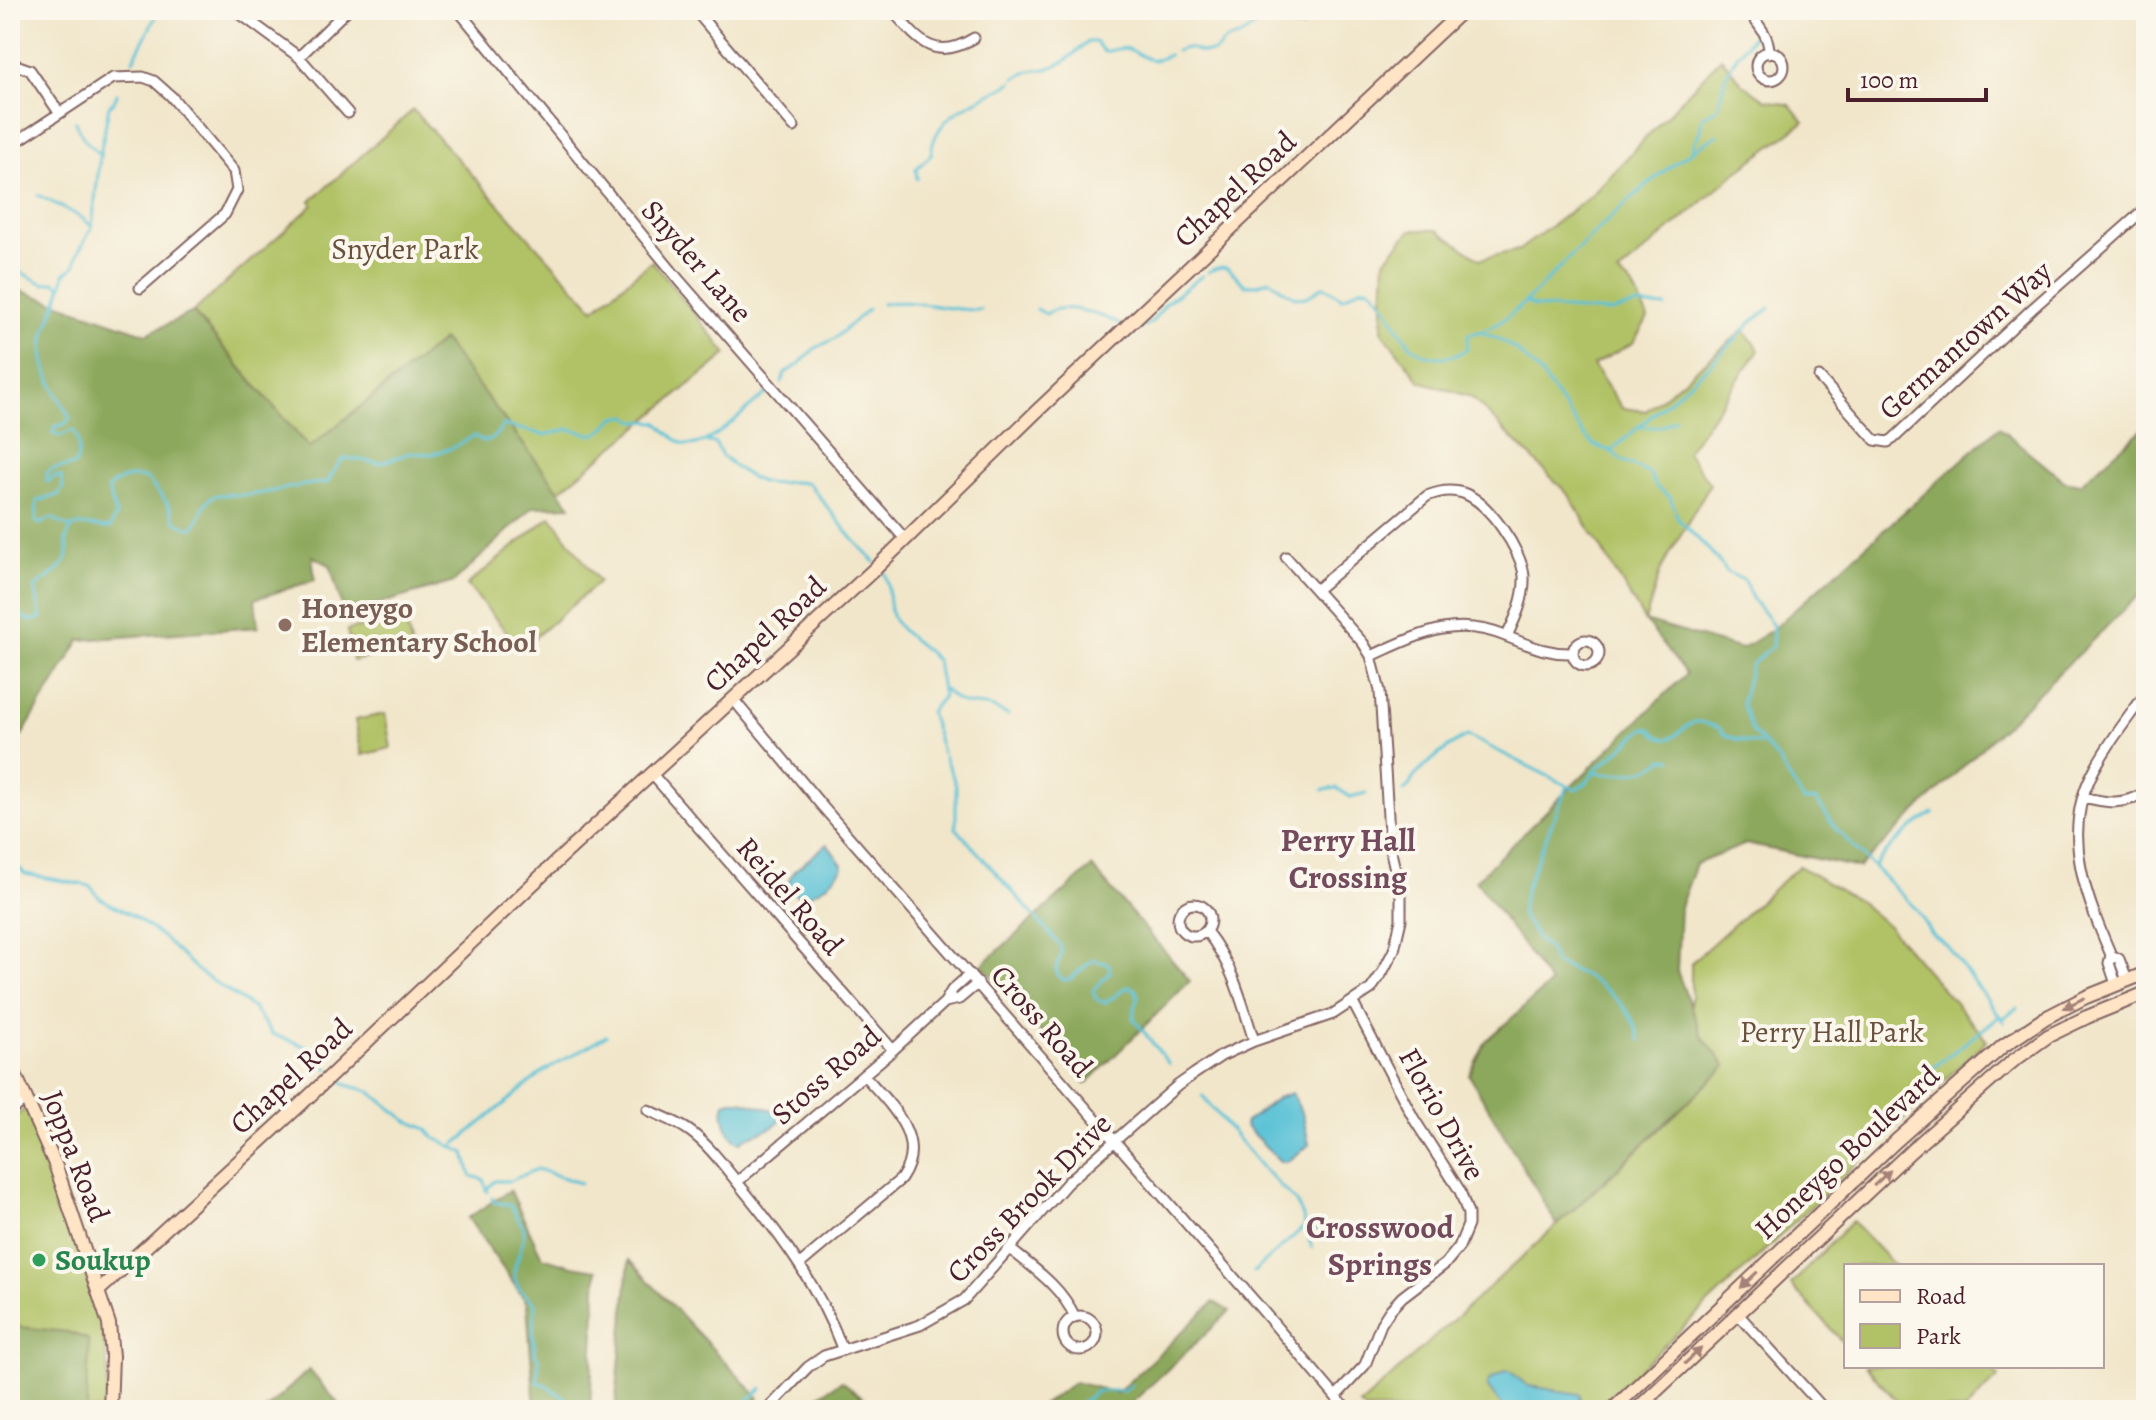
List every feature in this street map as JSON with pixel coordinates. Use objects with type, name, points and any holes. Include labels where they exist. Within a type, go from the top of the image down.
[{"type":"street","points":[[235,10],[299,57],[348,113]]},
{"type":"street","points":[[299,57],[347,10]]},
{"type":"street","name":"Snyder Lane","points":[[458,10],[680,281],[905,539]]},
{"type":"street","points":[[695,10],[794,127]]},
{"type":"street","points":[[892,10],[928,46],[952,49],[974,38]]},
{"type":"street","name":"Chapel Road","points":[[98,1291],[905,539],[1463,10]]},
{"type":"street","points":[[1747,10],[1760,26],[1769,44],[1769,53]]},
{"type":"street","points":[[10,63],[30,70],[58,111]]},
{"type":"street","points":[[10,146],[58,111],[113,78],[143,77],[154,81],[171,96],[234,171],[237,190],[225,214],[140,288]]},
{"type":"street","name":"Germantown Way","points":[[1819,377],[1875,440],[1888,442],[2146,208]]},
{"type":"street","points":[[1317,589],[1417,502],[1443,491],[1467,494],[1478,501],[1498,523],[1522,563],[1522,600],[1507,636]]},
{"type":"street","name":"Cross Brook Drive","points":[[767,1410],[808,1367],[842,1348],[920,1325],[964,1300],[1067,1183],[1177,1086],[1221,1056],[1254,1041],[1333,1014],[1353,1003],[1371,989],[1382,973],[1394,950],[1401,920],[1401,895],[1387,823],[1380,691],[1371,656],[1355,632],[1286,557]]},
{"type":"street","points":[[1371,656],[1429,631],[1475,626],[1544,651],[1573,653]]},
{"type":"street","points":[[2122,982],[2119,959],[2111,955],[2079,862],[2078,820],[2091,776],[2142,706],[2146,693]]},
{"type":"street","name":"Cross Road","points":[[733,699],[1347,1410]]},
{"type":"street","name":"Reidel Road","points":[[651,773],[893,1050]]},
{"type":"street","points":[[2083,797],[2112,803],[2124,802],[2146,791]]},
{"type":"street","points":[[1206,931],[1220,948],[1232,972],[1254,1041]]},
{"type":"street","name":"Honeygo Boulevard","points":[[1612,1410],[1896,1141],[2003,1046],[2045,1018],[2146,973]]},
{"type":"street","name":"Stoss Road","points":[[737,1182],[893,1050],[970,974]]},
{"type":"street","name":"Stoss Road","points":[[945,1002],[959,999],[978,983]]},
{"type":"street","name":"Honeygo Boulevard","points":[[1636,1410],[1911,1151],[2013,1061],[2048,1036],[2146,993]]},
{"type":"street","name":"Florio Drive","points":[[1336,1396],[1365,1365],[1381,1324],[1390,1310],[1445,1264],[1459,1247],[1468,1225],[1468,1214],[1460,1191],[1414,1119],[1353,1003]]},
{"type":"street","name":"Joppa Road","points":[[10,1063],[55,1164],[98,1291],[111,1338],[110,1410]]},
{"type":"street","points":[[800,1264],[901,1179],[908,1169],[909,1132],[864,1075]]},
{"type":"street","points":[[10,1112],[26,1099]]},
{"type":"street","points":[[648,1110],[677,1122],[693,1134],[782,1237],[820,1297],[842,1348]]},
{"type":"street","points":[[1010,1249],[1052,1283],[1067,1299],[1075,1317]]},
{"type":"street","points":[[1738,1314],[1825,1410]]},
{"type":"green space","points":[[1721,58],[1743,84],[1766,100],[1790,105],[1804,122],[1739,170],[1618,274],[1632,285],[1648,318],[1633,343],[1593,365],[1622,408],[1646,411],[1744,330],[1759,350],[1687,452],[1710,484],[1661,569],[1645,621],[1569,495],[1471,397],[1420,381],[1382,332],[1385,260],[1411,230],[1437,230],[1480,259],[1519,250],[1591,196]]},
{"type":"green space","name":"Snyder Park","points":[[413,110],[594,309],[652,261],[727,354],[559,491],[443,340],[309,448],[193,312]]},
{"type":"green space","points":[[10,287],[147,334],[193,312],[309,448],[443,340],[571,506],[533,507],[454,582],[344,614],[330,565],[312,556],[315,580],[255,599],[258,627],[80,640],[10,755]]},
{"type":"green space","points":[[2146,426],[2146,588],[1859,868],[1746,844],[1696,864],[1680,907],[1677,971],[1702,1036],[1726,1066],[1557,1225],[1469,1075],[1486,1041],[1550,984],[1476,880],[1686,674],[1645,621],[1741,649],[1772,630],[1999,427],[2064,481],[2080,484]]},
{"type":"green space","points":[[551,516],[599,582],[521,649],[467,585]]},
{"type":"green space","points":[[405,618],[412,648],[353,661],[347,630]]},
{"type":"green space","points":[[385,714],[391,748],[362,755],[355,720]]},
{"type":"green space","name":"Perry Hall Park","points":[[1799,866],[1861,903],[1889,927],[1987,1040],[1596,1410],[1365,1410],[1360,1405],[1613,1174],[1726,1066],[1702,1036],[1691,1012],[1691,963]]},
{"type":"green space","points":[[1092,867],[1190,981],[1086,1084],[982,965]]},
{"type":"green space","points":[[26,1108],[41,1139],[101,1318],[108,1373],[106,1410],[10,1410],[10,1121]]},
{"type":"green space","points":[[510,1190],[542,1257],[597,1270],[590,1410],[535,1410],[527,1303],[468,1218]]},
{"type":"green space","points":[[1852,1221],[1893,1264],[1844,1264],[1844,1344],[1791,1285]]},
{"type":"green space","points":[[629,1260],[759,1398],[746,1410],[615,1410]]},
{"type":"green space","points":[[1214,1302],[1230,1311],[1124,1410],[1035,1410],[1075,1382],[1117,1393]]},
{"type":"green space","points":[[10,1326],[67,1332],[88,1339],[88,1410],[10,1410]]},
{"type":"green space","points":[[1867,1368],[1990,1368],[1999,1377],[1965,1410],[1905,1410]]},
{"type":"green space","points":[[309,1370],[344,1410],[265,1410]]},
{"type":"green space","points":[[842,1381],[879,1410],[797,1409]]},
{"type":"water","points":[[827,844],[843,866],[842,869],[827,885],[802,899],[788,883],[793,872]]},
{"type":"water","points":[[1292,1093],[1303,1116],[1309,1145],[1287,1162],[1281,1162],[1245,1126],[1277,1098]]},
{"type":"water","points":[[742,1101],[786,1114],[769,1129],[740,1143],[724,1120],[725,1103]]},
{"type":"water","points":[[1508,1370],[1528,1386],[1580,1394],[1580,1400],[1569,1410],[1505,1410],[1487,1386],[1490,1379]]},
{"type":"waterway","points":[[1176,51],[1187,48],[1207,53],[1214,51],[1224,42],[1266,22],[1303,27],[1308,10]]},
{"type":"waterway","points":[[133,60],[155,18]]},
{"type":"waterway","points":[[1692,148],[1702,117],[1718,108],[1725,78],[1736,57],[1756,32]]},
{"type":"waterway","points":[[1015,78],[1064,62],[1088,42],[1096,42],[1104,52],[1128,49],[1153,60],[1169,55]]},
{"type":"waterway","points":[[917,179],[916,169],[931,155],[940,128],[973,102],[1012,82]]},
{"type":"waterway","points":[[71,528],[52,518],[39,524],[36,521],[37,501],[58,495],[63,488],[61,477],[56,476],[47,482],[47,473],[52,469],[75,465],[78,452],[73,430],[60,436],[53,433],[54,427],[65,424],[70,418],[47,371],[43,347],[64,274],[75,266],[77,255],[92,227],[109,106],[117,94]]},
{"type":"waterway","points":[[75,122],[84,139],[100,155]]},
{"type":"waterway","points":[[1208,272],[1226,268],[1245,285],[1257,285],[1269,280],[1301,298],[1324,286],[1342,298],[1368,287],[1386,307],[1407,342],[1429,356],[1454,356],[1467,348],[1468,335],[1503,321],[1645,187],[1680,159],[1718,135]]},
{"type":"waterway","points":[[38,195],[92,226]]},
{"type":"waterway","points":[[10,267],[44,284],[55,282],[60,286]]},
{"type":"waterway","points":[[1128,329],[1136,331],[1152,322],[1167,302],[1202,276]]},
{"type":"waterway","points":[[882,304],[905,302],[981,310]]},
{"type":"waterway","points":[[1525,302],[1535,307],[1610,312],[1637,305],[1666,307]]},
{"type":"waterway","points":[[1036,309],[1046,314],[1065,308],[1081,311],[1121,325]]},
{"type":"waterway","points":[[1611,451],[1770,308]]},
{"type":"waterway","points":[[782,382],[785,373],[814,349],[834,339],[868,309]]},
{"type":"waterway","points":[[1479,332],[1497,338],[1516,350],[1541,374],[1584,435],[1594,445],[1613,452],[1621,460],[1650,474],[1656,487],[1670,497],[1674,508]]},
{"type":"waterway","points":[[71,528],[78,525],[110,528],[116,515],[108,489],[126,478],[147,479],[168,504],[175,521],[192,529],[212,497],[327,483],[339,463],[346,458],[380,463],[410,453],[432,454],[474,436],[483,441],[491,440],[504,425],[545,435],[569,429],[594,435],[614,418],[627,416],[636,421],[657,422],[677,440],[690,445],[714,436],[769,392]]},
{"type":"waterway","points":[[1639,427],[1660,427],[1675,419]]},
{"type":"waterway","points":[[708,442],[715,443],[722,456],[738,469]]},
{"type":"waterway","points":[[740,470],[760,482],[809,484],[875,562]]},
{"type":"waterway","points":[[1675,512],[1727,572],[1745,581],[1747,589],[1773,626],[1772,646],[1751,665],[1742,702],[1752,731],[1777,758],[1804,801],[1816,800],[1836,829],[1917,910],[1931,933],[1947,946],[2004,1022]]},
{"type":"waterway","points":[[10,608],[30,621],[41,618],[35,588],[64,563],[68,549],[66,540],[71,528]]},
{"type":"waterway","points":[[882,568],[894,620],[937,661],[943,696],[930,712],[942,752]]},
{"type":"waterway","points":[[944,689],[962,703],[990,707],[1008,715]]},
{"type":"waterway","points":[[1404,791],[1433,759],[1468,736],[1576,790],[1645,728],[1669,739],[1689,725],[1700,722],[1719,728],[1730,737],[1760,744]]},
{"type":"waterway","points":[[944,756],[956,785],[956,828],[1060,945],[1062,953],[1056,971],[1059,977],[1070,979],[1093,960],[1109,964],[1110,972],[1093,991],[1096,999],[1105,1003],[1127,987],[1135,989],[1138,996],[1133,1018],[1169,1064]]},
{"type":"waterway","points":[[1593,773],[1630,773],[1649,768],[1664,759],[1672,759]]},
{"type":"waterway","points":[[1567,786],[1526,887],[1521,914],[1539,941],[1549,948],[1555,963],[1595,982],[1618,1001],[1628,1012],[1640,1040]]},
{"type":"waterway","points":[[1323,790],[1337,788],[1350,797],[1366,793]]},
{"type":"waterway","points":[[1875,866],[1902,837],[1933,813]]},
{"type":"waterway","points":[[10,859],[25,874],[90,886],[100,898],[135,917],[198,971],[253,1008],[272,1034],[310,1048],[319,1063],[329,1069]]},
{"type":"waterway","points":[[2002,1019],[2017,1008]]},
{"type":"waterway","points":[[1925,1074],[2000,1016]]},
{"type":"waterway","points":[[453,1146],[544,1071],[606,1036]]},
{"type":"waterway","points":[[336,1076],[347,1085],[369,1091],[406,1120],[427,1129],[434,1137]]},
{"type":"waterway","points":[[1202,1096],[1296,1202],[1312,1248]]},
{"type":"waterway","points":[[437,1139],[465,1153],[471,1176],[483,1179],[488,1192]]},
{"type":"waterway","points":[[486,1190],[495,1181],[510,1181],[537,1169],[580,1183]]},
{"type":"waterway","points":[[492,1198],[494,1202],[510,1205],[524,1228],[514,1276],[523,1293],[535,1303],[533,1333],[539,1360],[537,1382],[567,1400],[555,1410]]},
{"type":"waterway","points":[[1306,1225],[1327,1235],[1346,1232]]},
{"type":"waterway","points":[[1254,1272],[1306,1225]]},
{"type":"waterway","points":[[1071,1410],[1097,1391],[1124,1391],[1132,1385]]},
{"type":"waterway","points":[[737,1410],[762,1388]]},
{"type":"place","name":"Honeygo Elementary School","points":[[285,625]]},
{"type":"place","name":"Soukup","points":[[39,1260]]},
{"type":"district","name":"Perry Hall Crossing","points":[[1348,858]]},
{"type":"district","name":"Crosswood Springs","points":[[1380,1246]]}]
